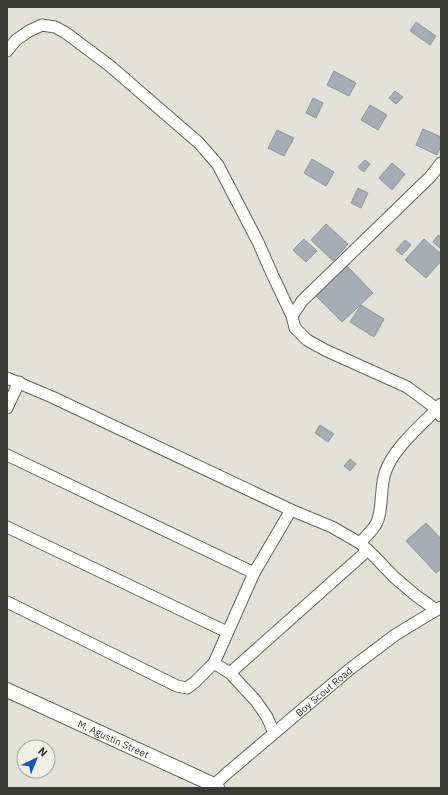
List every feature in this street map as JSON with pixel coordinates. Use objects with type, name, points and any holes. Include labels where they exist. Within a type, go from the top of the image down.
[{"type":"street","points":[[7,50],[16,40],[29,30],[42,25],[55,27],[66,33],[110,66],[199,143],[218,165],[258,242],[292,316],[295,328],[307,340],[325,350],[407,387],[440,410],[413,433],[392,456],[384,473],[377,523],[360,542]]},
{"type":"street","points":[[292,316],[302,301],[430,177],[441,163]]},
{"type":"street","points":[[7,378],[19,382],[290,510],[332,526],[360,542],[394,577],[414,594],[438,609]]},
{"type":"street","points":[[7,408],[19,382]]},
{"type":"street","points":[[7,455],[254,573]]},
{"type":"street","points":[[7,602],[177,686],[187,688],[214,663],[254,573],[290,510]]},
{"type":"street","points":[[7,527],[227,632]]},
{"type":"street","points":[[230,673],[368,550]]},
{"type":"street","name":"Boy Scout Road","points":[[215,787],[226,774],[350,669],[395,635],[438,609]]},
{"type":"street","points":[[214,663],[230,673],[256,701],[267,717],[274,733]]},
{"type":"street","name":"M. Agustin Street","points":[[7,690],[215,787]]},
{"type":"building","points":[[416,22],[436,36],[430,45],[410,31]]},
{"type":"building","points":[[334,71],[356,83],[349,96],[327,85]]},
{"type":"building","points":[[395,91],[403,97],[396,104],[389,98]]},
{"type":"building","points":[[313,98],[323,103],[316,118],[306,113]]},
{"type":"building","points":[[370,105],[387,115],[378,130],[361,120]]},
{"type":"building","points":[[423,129],[441,137],[441,146],[437,155],[416,145]]},
{"type":"building","points":[[277,130],[294,138],[284,156],[268,148]]},
{"type":"building","points":[[312,159],[334,172],[326,186],[304,173]]},
{"type":"building","points":[[365,160],[370,164],[364,172],[358,167]]},
{"type":"building","points":[[392,163],[405,174],[392,190],[379,178]]},
{"type":"building","points":[[358,188],[368,193],[361,208],[351,203]]},
{"type":"building","points":[[326,224],[348,244],[333,261],[311,240]]},
{"type":"building","points":[[438,235],[441,237],[441,249],[433,242]]},
{"type":"building","points":[[304,239],[317,251],[306,262],[293,250]]},
{"type":"building","points":[[424,239],[441,254],[441,261],[426,278],[405,260]]},
{"type":"building","points":[[405,240],[411,245],[402,255],[396,250]]},
{"type":"building","points":[[347,266],[373,293],[342,322],[316,296]]},
{"type":"building","points":[[361,305],[384,319],[374,337],[350,322]]},
{"type":"building","points":[[320,425],[334,434],[328,442],[315,433]]},
{"type":"building","points":[[350,459],[356,464],[350,471],[344,466]]},
{"type":"building","points":[[426,523],[441,539],[441,569],[436,573],[406,541]]}]
